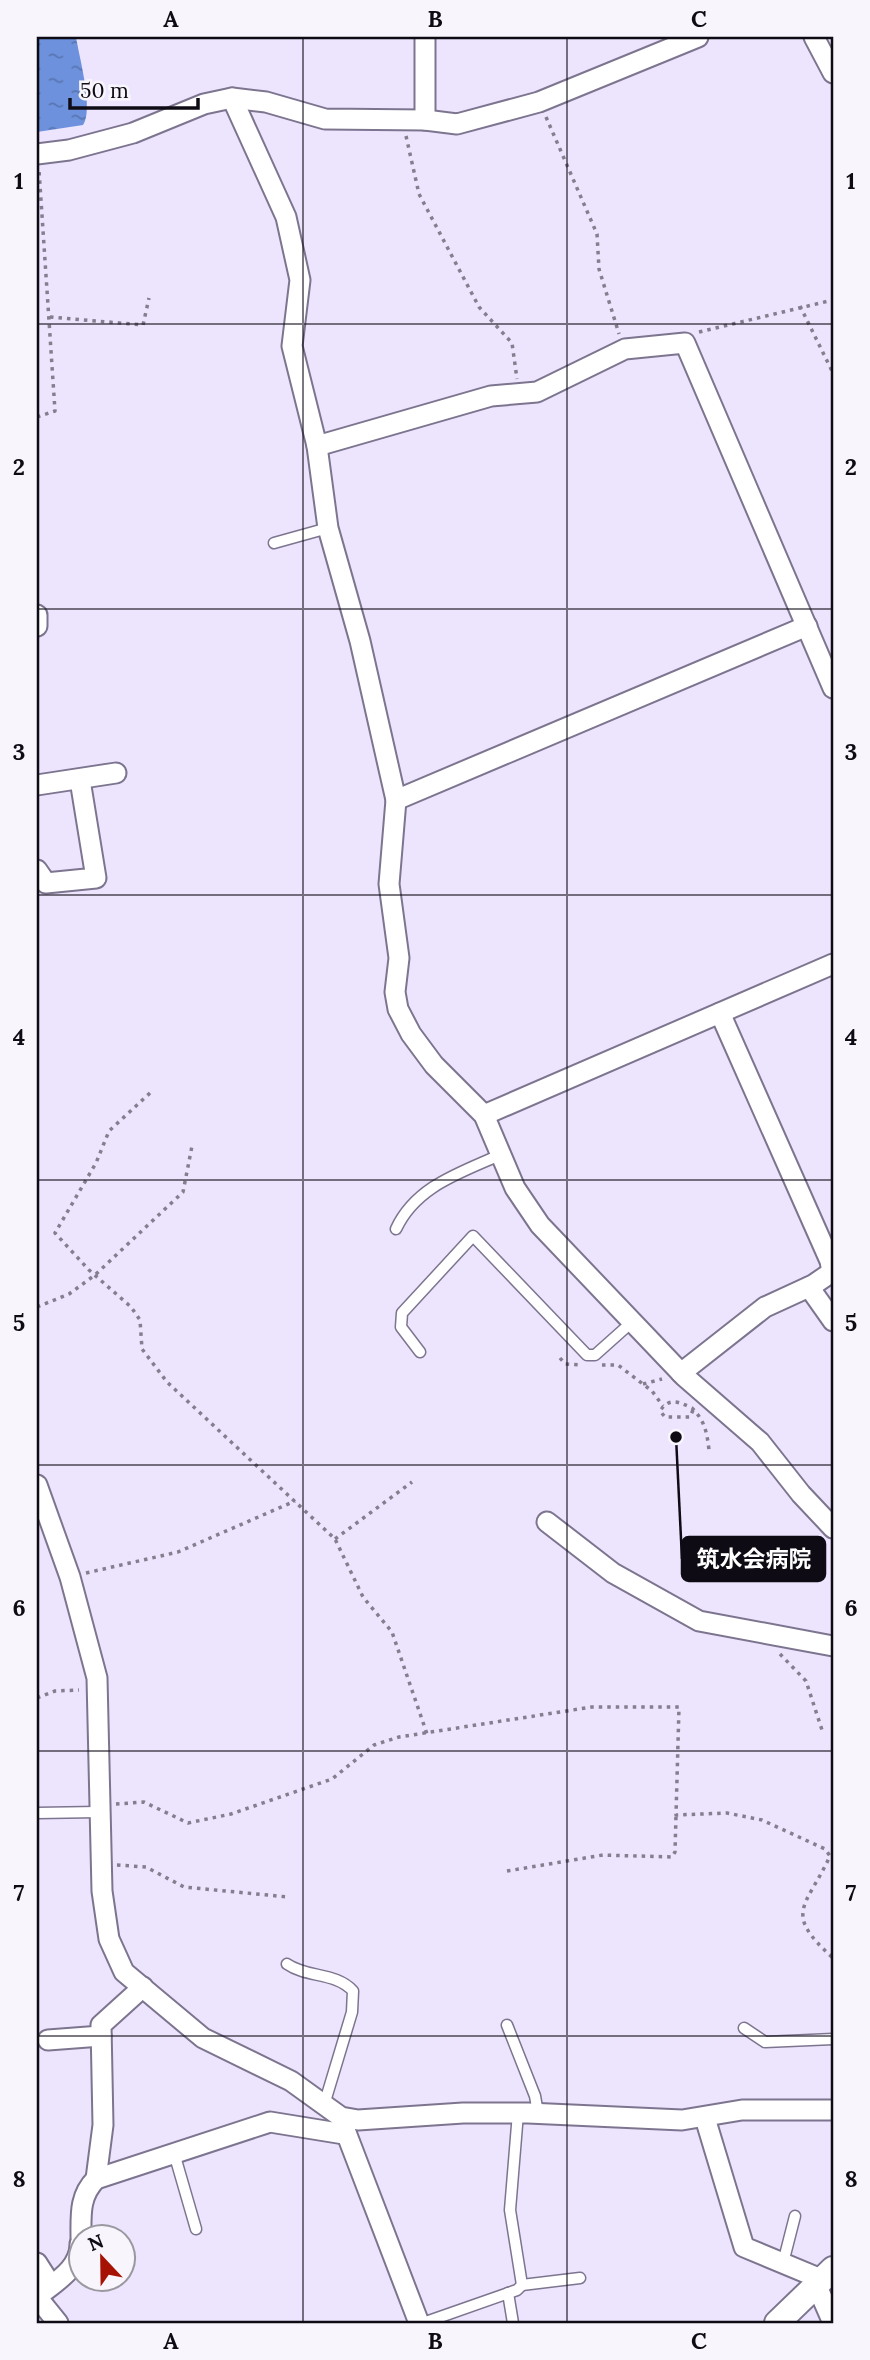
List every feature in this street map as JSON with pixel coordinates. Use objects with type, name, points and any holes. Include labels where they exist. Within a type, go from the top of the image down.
[{"type":"street","points":[[425,37],[425,120]]},
{"type":"street","points":[[814,37],[833,73]]},
{"type":"street","points":[[37,154],[69,150],[133,133],[204,104],[232,98],[266,102],[325,119],[425,120],[457,124],[540,103],[683,39]]},
{"type":"street","points":[[232,98],[286,217],[300,280],[292,346],[317,446],[328,528],[360,641],[396,800],[389,884],[399,958],[395,992],[398,1009],[411,1034],[434,1065],[484,1115],[515,1188],[540,1225],[681,1373],[760,1442],[801,1494],[833,1528]]},
{"type":"street","points":[[317,446],[491,396],[537,392],[625,349],[685,343],[833,688]]},
{"type":"street","points":[[37,615],[37,626]]},
{"type":"street","points":[[396,800],[807,626]]},
{"type":"street","points":[[37,785],[116,773]]},
{"type":"street","points":[[37,870],[46,883],[96,878],[79,780]]},
{"type":"street","points":[[484,1115],[833,964]]},
{"type":"street","points":[[681,1373],[765,1307],[809,1287],[832,1272],[830,1261],[720,1013]]},
{"type":"street","points":[[809,1287],[833,1321]]},
{"type":"street","points":[[37,1486],[70,1577],[97,1678],[101,1865],[109,1939],[124,1972],[203,2038],[291,2081],[324,2105],[343,2126],[421,2323]]},
{"type":"street","points":[[547,1522],[613,1573],[699,1621],[833,1646]]},
{"type":"street","points":[[96,2179],[103,2125],[101,2025],[143,1987]]},
{"type":"street","points":[[48,2040],[101,2036]]},
{"type":"street","points":[[81,2224],[82,2201],[86,2189],[96,2179],[271,2122],[343,2126],[358,2120],[463,2113],[538,2113],[682,2120],[705,2119],[742,2110],[833,2110]]},
{"type":"street","points":[[705,2119],[744,2246],[823,2277]]},
{"type":"street","points":[[37,2263],[42,2293],[58,2323]]},
{"type":"street","points":[[42,2293],[66,2274]]},
{"type":"street","points":[[777,2323],[823,2277]]},
{"type":"street","points":[[823,2277],[833,2323]]},
{"type":"lane","points":[[274,543],[328,528]]},
{"type":"lane","points":[[396,1229],[405,1209],[425,1192],[502,1154]]},
{"type":"lane","points":[[420,1352],[401,1327],[402,1313],[473,1236],[587,1355],[594,1355],[632,1322]]},
{"type":"lane","points":[[37,1812],[98,1810]]},
{"type":"lane","points":[[287,1964],[297,1971],[345,1981],[353,1991],[352,2012],[324,2105]]},
{"type":"lane","points":[[507,2025],[535,2096],[538,2113]]},
{"type":"lane","points":[[744,2028],[765,2042],[833,2039]]},
{"type":"lane","points":[[518,2113],[510,2210],[522,2285]]},
{"type":"lane","points":[[174,2153],[196,2229]]},
{"type":"lane","points":[[783,2263],[795,2216]]},
{"type":"lane","points":[[421,2323],[508,2293],[522,2285],[580,2277]]},
{"type":"lane","points":[[508,2293],[513,2323]]},
{"type":"path","points":[[540,103],[597,234],[599,269],[610,310],[625,349]]},
{"type":"path","points":[[403,120],[419,194],[479,307],[512,343],[519,394]]},
{"type":"path","points":[[37,154],[55,411],[37,417]]},
{"type":"path","points":[[50,317],[143,325],[149,298]]},
{"type":"path","points":[[685,343],[698,332],[833,299]]},
{"type":"path","points":[[800,305],[833,373]]},
{"type":"path","points":[[150,1093],[109,1131],[96,1163],[55,1233],[95,1275],[131,1307],[140,1320],[142,1349],[167,1382],[335,1539],[363,1597],[392,1632],[427,1734]]},
{"type":"path","points":[[37,1307],[69,1294],[95,1275],[183,1192],[192,1146]]},
{"type":"path","points":[[560,1358],[565,1364],[587,1365]]},
{"type":"path","points":[[597,1365],[618,1365],[652,1391],[663,1406]]},
{"type":"path","points":[[693,1410],[690,1417],[665,1417],[660,1411],[663,1406],[676,1401],[693,1410],[702,1419],[709,1450]]},
{"type":"path","points":[[335,1539],[412,1482]]},
{"type":"path","points":[[70,1577],[178,1552],[295,1501]]},
{"type":"path","points":[[771,1634],[776,1650],[806,1681],[823,1733]]},
{"type":"path","points":[[37,1698],[71,1689],[97,1692]]},
{"type":"path","points":[[98,1810],[144,1802],[188,1823],[231,1814],[332,1779],[374,1745],[399,1737],[592,1707],[679,1707],[676,1852],[672,1857],[603,1855],[507,1871]]},
{"type":"path","points":[[676,1815],[727,1813],[762,1820],[825,1849],[830,1856],[800,1910],[804,1927],[833,1958]]},
{"type":"path","points":[[101,1865],[146,1867],[184,1887],[288,1897]]},
{"type":"water","points":[[37,37],[76,37],[87,108],[83,125],[37,132]]},
{"type":"place","name":"筑水会病院","points":[[676,1437]]}]
